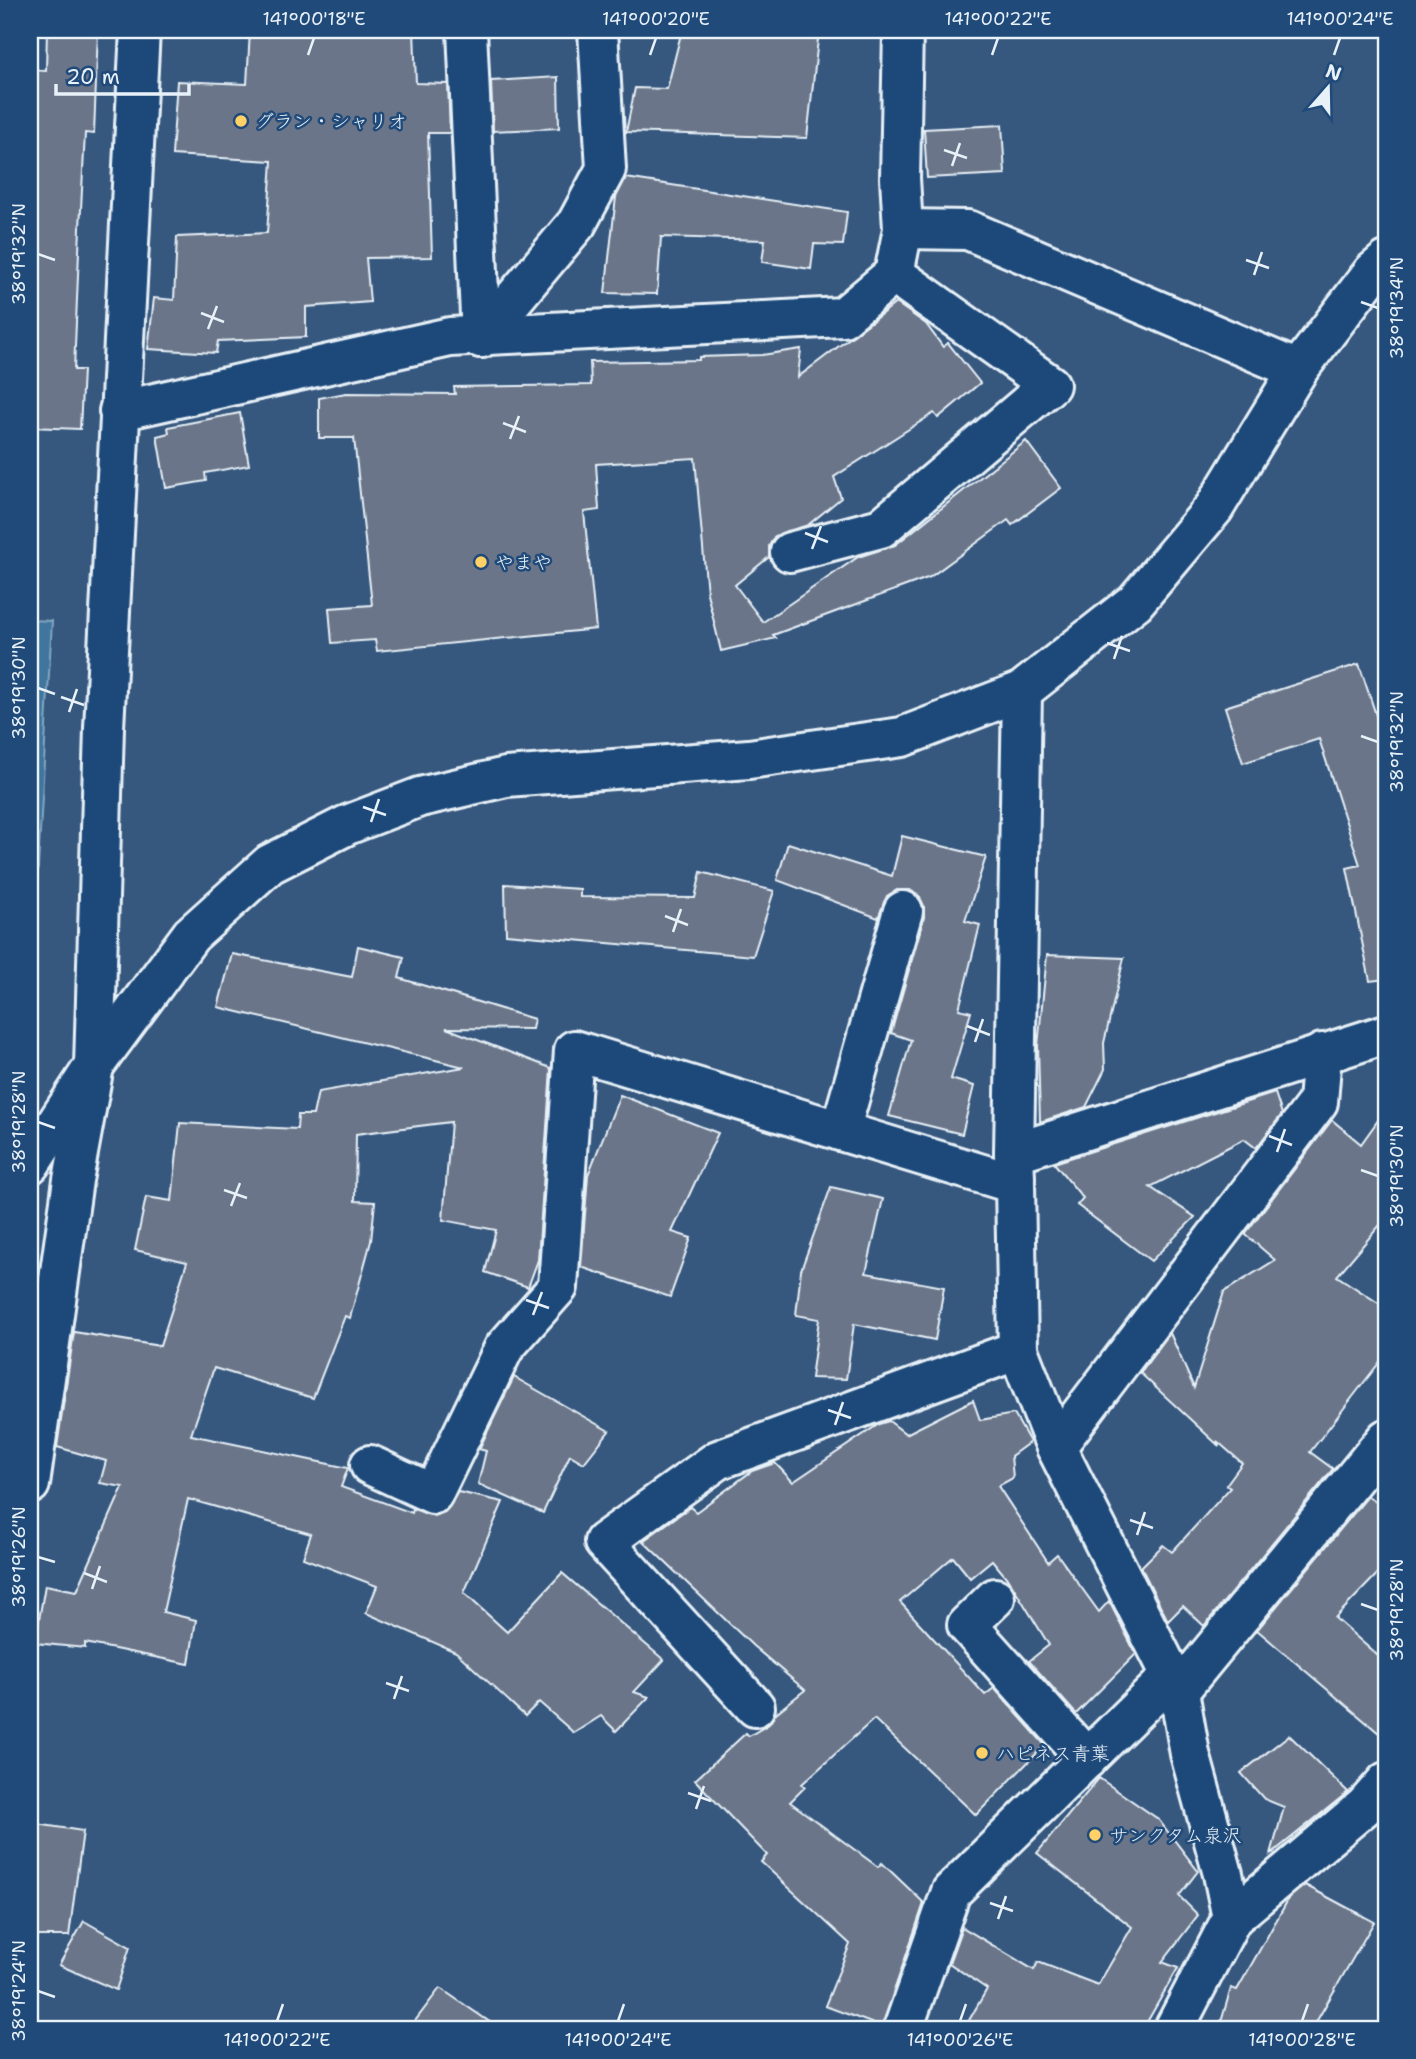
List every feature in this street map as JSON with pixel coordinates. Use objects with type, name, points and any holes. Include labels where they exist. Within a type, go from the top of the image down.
[{"type":"street","points":[[30,1484],[73,1180],[94,1066],[104,728],[140,30]]},
{"type":"street","points":[[467,30],[481,338]]},
{"type":"street","points":[[481,338],[577,222],[606,169],[598,30]]},
{"type":"street","points":[[119,411],[450,337],[481,338],[843,317],[894,274],[903,229],[900,178],[903,30]]},
{"type":"street","points":[[903,229],[968,230],[1298,370]]},
{"type":"street","points":[[30,1164],[94,1066],[191,935],[270,864],[347,825],[420,797],[506,777],[749,758],[902,737],[1022,691],[1135,602],[1214,508],[1298,370],[1373,272],[1386,261]]},
{"type":"street","points":[[790,551],[881,528],[1050,385],[894,274]]},
{"type":"street","points":[[1022,691],[1014,1168],[1018,1350],[1056,1447],[1175,1684],[1232,1918]]},
{"type":"street","points":[[840,1131],[903,911]]},
{"type":"street","points":[[370,1465],[433,1494],[504,1348],[558,1287],[574,1051],[840,1131],[1014,1168],[1322,1053],[1386,1034]]},
{"type":"street","points":[[1056,1447],[1318,1101],[1322,1053]]},
{"type":"street","points":[[755,1707],[604,1542],[718,1460],[1018,1350]]},
{"type":"street","points":[[903,2029],[951,1892],[1087,1759],[1175,1684],[1386,1439]]},
{"type":"street","points":[[995,1598],[967,1625],[1087,1759]]},
{"type":"street","points":[[1174,2029],[1232,1918],[1364,1806],[1386,1782]]},
{"type":"water","points":[[30,620],[52,621],[30,1009]]},
{"type":"building","points":[[47,30],[98,30],[94,134],[85,133],[80,228],[74,370],[83,370],[80,429],[30,427],[30,70],[46,71]]},
{"type":"building","points":[[250,30],[414,30],[416,83],[448,84],[450,133],[428,133],[432,257],[366,258],[370,302],[306,307],[306,337],[218,341],[216,353],[148,349],[154,298],[174,300],[177,237],[267,233],[272,161],[172,155],[177,81],[247,84]]},
{"type":"building","points":[[682,30],[819,30],[807,138],[626,132],[635,88],[667,89]]},
{"type":"building","points":[[558,77],[559,128],[493,131],[491,81]]},
{"type":"building","points":[[1002,125],[1005,174],[927,178],[924,129]]},
{"type":"building","points":[[626,178],[847,212],[843,245],[814,244],[811,269],[762,262],[765,240],[661,237],[657,294],[605,293],[616,197]]},
{"type":"building","points":[[896,303],[926,324],[943,347],[948,343],[980,383],[938,418],[934,413],[834,477],[841,498],[808,525],[775,536],[769,546],[769,557],[735,585],[763,622],[858,557],[895,545],[1026,441],[1061,488],[1012,525],[1008,520],[930,577],[773,635],[776,638],[721,651],[707,593],[695,458],[596,464],[599,510],[584,512],[596,629],[377,651],[375,640],[332,643],[329,608],[372,605],[354,438],[319,438],[319,398],[346,393],[455,394],[454,387],[591,385],[590,362],[699,360],[699,357],[762,355],[801,349],[798,377]]},
{"type":"building","points":[[240,413],[249,465],[205,473],[206,481],[166,488],[157,436],[169,433],[168,427]]},
{"type":"building","points":[[1359,664],[1386,745],[1386,979],[1370,981],[1347,868],[1360,865],[1319,739],[1243,763],[1225,707]]},
{"type":"building","points":[[902,836],[986,857],[965,921],[980,925],[959,1009],[971,1012],[951,1079],[974,1086],[962,1134],[889,1116],[911,1040],[891,1033],[924,917],[924,906],[919,896],[910,890],[897,890],[887,896],[878,918],[777,880],[788,843],[892,876]]},
{"type":"building","points":[[701,872],[774,891],[753,956],[506,934],[505,884],[580,889],[580,897],[695,898]]},
{"type":"building","points":[[358,946],[404,957],[399,978],[534,1019],[532,1029],[446,1028],[551,1068],[538,1260],[528,1287],[485,1272],[496,1230],[443,1220],[451,1122],[356,1134],[355,1201],[375,1202],[371,1241],[350,1318],[345,1316],[313,1398],[214,1368],[191,1435],[348,1468],[341,1487],[412,1513],[413,1509],[434,1516],[445,1512],[458,1492],[503,1502],[464,1593],[507,1632],[562,1573],[664,1660],[634,1692],[649,1697],[616,1731],[601,1716],[574,1733],[539,1702],[525,1716],[456,1652],[366,1613],[377,1586],[303,1558],[311,1534],[188,1499],[163,1612],[196,1620],[189,1664],[85,1643],[85,1648],[35,1643],[45,1585],[77,1591],[123,1487],[100,1483],[106,1461],[57,1447],[74,1332],[160,1346],[187,1262],[135,1250],[146,1197],[172,1201],[180,1123],[297,1129],[298,1115],[313,1115],[318,1092],[464,1067],[218,1007],[232,954],[352,977]]},
{"type":"building","points":[[1047,955],[1124,958],[1104,1043],[1105,1069],[1086,1107],[1040,1122],[1038,1046]]},
{"type":"building","points":[[1275,1093],[1282,1114],[1256,1148],[1244,1139],[1150,1187],[1195,1217],[1151,1261],[1077,1205],[1083,1198],[1054,1163]]},
{"type":"building","points":[[620,1095],[718,1133],[672,1232],[691,1238],[670,1297],[581,1267],[588,1175]]},
{"type":"building","points":[[1386,1109],[1386,1218],[1337,1276],[1386,1308],[1386,1354],[1310,1452],[1333,1469],[1204,1626],[1183,1606],[1168,1621],[1141,1567],[1163,1545],[1172,1552],[1230,1488],[1226,1485],[1242,1463],[1217,1441],[1219,1446],[1140,1373],[1170,1333],[1194,1388],[1224,1292],[1275,1260],[1245,1234],[1332,1120],[1361,1144]]},
{"type":"building","points":[[831,1187],[883,1199],[866,1273],[944,1287],[935,1340],[854,1324],[846,1379],[811,1378],[819,1319],[796,1315],[801,1270]]},
{"type":"building","points":[[514,1377],[609,1431],[584,1463],[570,1455],[543,1513],[478,1484],[486,1451],[479,1449]]},
{"type":"building","points":[[973,1400],[980,1420],[1014,1414],[1030,1442],[1011,1456],[1013,1478],[998,1486],[1048,1562],[1057,1554],[1099,1612],[1109,1601],[1136,1654],[1076,1714],[1029,1661],[1049,1645],[1011,1583],[992,1560],[970,1578],[953,1557],[900,1602],[985,1695],[994,1688],[1045,1745],[976,1815],[874,1719],[802,1784],[805,1787],[790,1802],[878,1867],[882,1863],[924,1903],[882,2027],[825,2006],[850,1944],[761,1862],[767,1855],[695,1780],[746,1733],[749,1736],[769,1724],[776,1713],[805,1690],[753,1646],[643,1541],[690,1507],[696,1512],[752,1471],[775,1463],[793,1482],[879,1424],[889,1421],[906,1434]]},
{"type":"building","points":[[1368,1496],[1386,1510],[1386,1565],[1335,1618],[1386,1663],[1386,1739],[1257,1630]]},
{"type":"building","points":[[1289,1735],[1348,1792],[1271,1854],[1284,1807],[1264,1799],[1241,1773]]},
{"type":"building","points":[[1099,1778],[1158,1819],[1198,1871],[1179,1896],[1198,1915],[1162,1962],[1178,1968],[1143,2029],[964,2029],[987,1989],[949,1963],[962,1927],[1034,1970],[1038,1962],[1098,1985],[1132,1927],[1037,1853]]},
{"type":"building","points":[[30,1823],[83,1831],[69,1936],[30,1936]]},
{"type":"building","points":[[1305,1885],[1374,1922],[1312,2029],[1219,2029],[1231,1988],[1237,1990],[1289,1898]]},
{"type":"building","points":[[84,1921],[130,1947],[116,1990],[59,1965]]},
{"type":"building","points":[[440,1988],[500,2029],[409,2029]]},
{"type":"place","name":"グラン・シャリオ","points":[[241,121]]},
{"type":"place","name":"やまや","points":[[481,562]]},
{"type":"place","name":"ハピネス青葉","points":[[982,1753]]},
{"type":"place","name":"サンクタム泉沢","points":[[1095,1835]]}]
